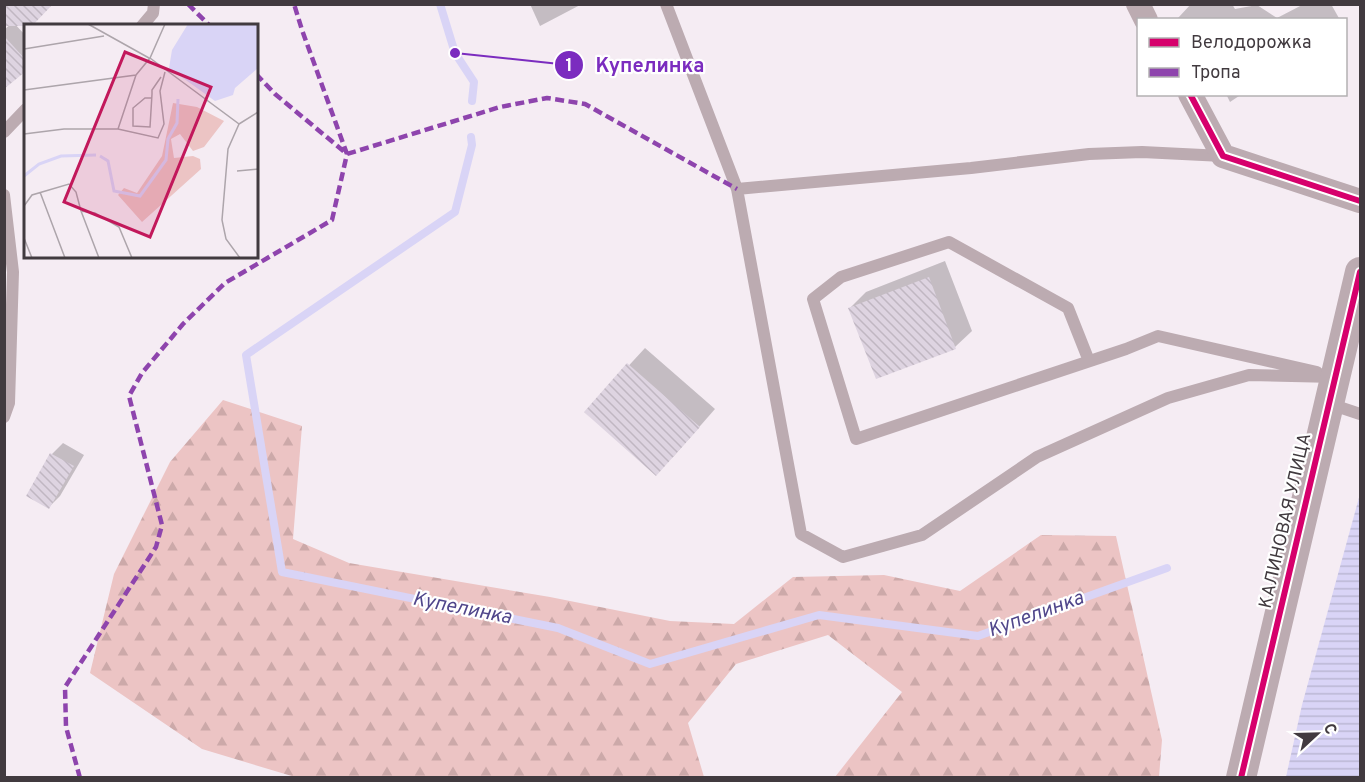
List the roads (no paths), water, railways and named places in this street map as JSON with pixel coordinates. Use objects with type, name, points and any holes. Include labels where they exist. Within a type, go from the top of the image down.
[{"type":"street","points":[[1138,4],[1145,18]]},
{"type":"street","points":[[1191,96],[1223,156],[1360,201]]},
{"type":"street","name":"КАЛИНОВАЯ УЛИЦА","points":[[1241,777],[1360,272]]},
{"type":"lane","points":[[144,24],[153,13],[154,4]]},
{"type":"lane","points":[[666,4],[736,189],[801,534],[843,557],[922,535],[1037,456],[1168,398],[1249,375],[1333,390]]},
{"type":"lane","points":[[4,132],[24,111]]},
{"type":"lane","points":[[736,189],[971,168],[1089,154],[1142,152],[1223,156]]},
{"type":"lane","points":[[4,195],[13,272],[9,403],[4,417]]},
{"type":"lane","points":[[1089,361],[1068,308],[949,242],[841,277],[813,299],[856,439],[1089,361],[1158,336],[1333,390],[1360,414]]},
{"type":"waterway","name":"Купелинка","points":[[440,4],[455,53],[474,82],[472,101]]},
{"type":"waterway","name":"Купелинка","points":[[471,137],[472,145],[455,212],[246,355],[282,572],[558,628],[650,664],[819,615],[978,636],[1167,568]]},
{"type":"place","name":"Купелинка","points":[[455,53]]}]
